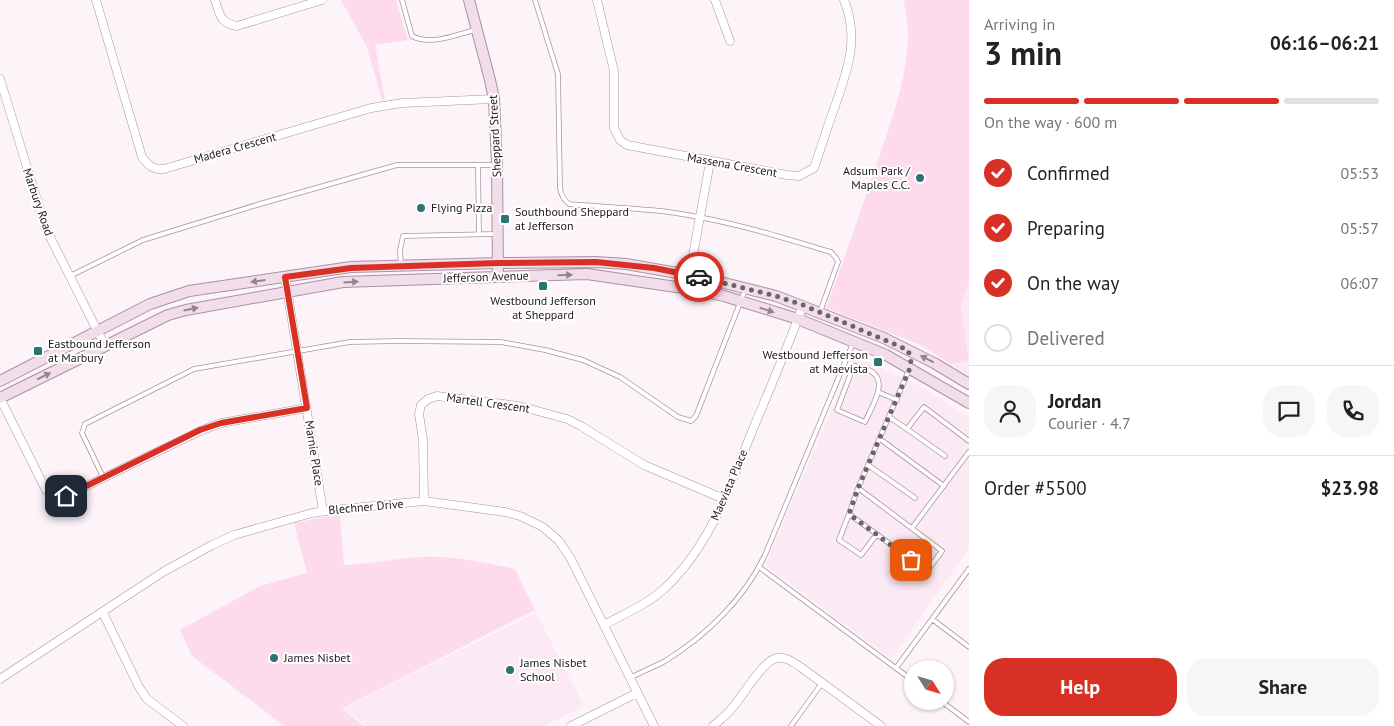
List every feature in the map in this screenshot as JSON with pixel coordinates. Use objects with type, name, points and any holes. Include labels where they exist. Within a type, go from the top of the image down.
[{"type":"street","name":"Madera Crescent","points":[[96,0],[142,157],[151,167],[157,169],[164,169],[383,105],[494,99]]},
{"type":"street","points":[[215,0],[223,20],[237,26],[322,0]]},
{"type":"street","name":"Sheppard Street","points":[[469,0],[494,99],[497,165],[498,276]]},
{"type":"street","name":"Massena Crescent","points":[[597,0],[614,71],[613,117],[614,128],[620,140],[627,145],[710,162],[799,176],[814,168],[849,66],[852,37],[850,20],[844,0]]},
{"type":"street","points":[[714,0],[730,41]]},
{"type":"street","name":"Marbury Road","points":[[0,79],[46,229],[105,346]]},
{"type":"street","points":[[687,288],[710,162]]},
{"type":"street","name":"Jefferson Avenue","points":[[0,381],[150,304],[189,291],[351,268],[596,262],[626,264],[689,275],[746,288],[803,305],[908,350],[969,384]]},
{"type":"street","name":"Jefferson Avenue","points":[[0,398],[168,315],[186,310],[343,282],[587,274],[687,288],[798,319],[886,355],[969,403]]},
{"type":"street","name":"Marnie Place","points":[[285,277],[323,511]]},
{"type":"street","name":"Maevista Place","points":[[604,625],[644,603],[664,589],[677,576],[707,535],[724,500],[803,305]]},
{"type":"street","points":[[908,350],[911,360],[910,368]]},
{"type":"street","name":"Martell Crescent","points":[[424,502],[423,440],[419,414],[421,405],[428,399],[437,396],[520,406],[568,419],[644,465],[724,500]]},
{"type":"street","points":[[0,398],[46,490],[52,496],[58,497],[66,496],[200,430],[221,423],[307,408]]},
{"type":"street","name":"Blechner Drive","points":[[0,680],[164,572],[234,535],[280,521],[323,511],[424,502],[505,512],[520,516],[543,527],[553,535],[566,550],[654,726]]},
{"type":"street","points":[[102,613],[147,699],[183,726]]},
{"type":"street","points":[[714,726],[732,709],[764,667],[772,659],[779,657],[790,660],[882,726]]},
{"type":"street","points":[[571,726],[637,693]]},
{"type":"lane","points":[[402,0],[412,36],[420,40],[441,39],[477,29]]},
{"type":"lane","points":[[535,0],[558,74],[561,196],[569,204],[615,206],[700,217],[771,234],[831,252],[838,262],[820,312]]},
{"type":"lane","points":[[70,276],[143,240],[397,165],[497,165]]},
{"type":"lane","points":[[478,165],[479,234]]},
{"type":"lane","points":[[401,266],[400,250],[402,236],[498,234]]},
{"type":"lane","points":[[103,477],[82,433],[85,424],[194,369],[350,342],[500,342],[545,350],[583,360],[620,377],[678,417],[690,421],[696,416],[746,288]]},
{"type":"lane","points":[[630,678],[663,662],[698,638],[730,607],[759,567],[853,341]]},
{"type":"lane","points":[[855,366],[866,368],[876,374],[880,383],[878,392],[865,422],[837,410],[855,366]]},
{"type":"lane","points":[[877,534],[861,555],[839,540],[858,488],[910,368]]},
{"type":"lane","points":[[878,392],[897,400]]},
{"type":"lane","points":[[908,429],[924,407],[969,441]]},
{"type":"lane","points":[[889,417],[945,456]]},
{"type":"lane","points":[[880,439],[944,486]]},
{"type":"lane","points":[[912,528],[969,452]]},
{"type":"lane","points":[[868,464],[915,498]]},
{"type":"lane","points":[[849,514],[927,571],[942,551],[858,488]]},
{"type":"lane","points":[[759,567],[904,674]]},
{"type":"lane","points":[[896,668],[969,570]]},
{"type":"lane","points":[[932,619],[969,647]]},
{"type":"lane","points":[[791,726],[822,683]]},
{"type":"lane","points":[[953,710],[969,722]]},
{"type":"shaded area","points":[[341,0],[396,0],[408,40],[375,45],[385,100],[382,100],[367,47]]},
{"type":"shaded area","name":"Adsum Park / Maples C.C.","points":[[903,0],[969,0],[969,283],[961,305],[969,360],[950,364],[921,345],[826,308],[894,113],[900,90],[908,43],[907,21]]},
{"type":"shaded area","points":[[969,252],[969,357],[957,275]]},
{"type":"shaded area","points":[[855,355],[925,389],[969,417],[969,548],[891,659],[765,565]]},
{"type":"shaded area","points":[[969,360],[969,377],[950,364]]},
{"type":"shaded area","points":[[340,514],[344,565],[413,558],[446,557],[515,569],[535,610],[342,708],[363,726],[285,726],[192,656],[180,630],[260,586],[307,573],[294,523]]},
{"type":"shaded area","name":"James Nisbet","points":[[536,613],[584,706],[544,726],[367,726],[343,708]]},
{"type":"way so far","points":[[699,277],[776,296],[803,305],[884,338],[908,350],[911,360],[910,368],[858,488],[849,514],[911,560]]},
{"type":"place","name":"Adsum Park / Maples C.C.","points":[[920,178]]},
{"type":"place","name":"Flying Pizza","points":[[421,208]]},
{"type":"place","name":"Southbound Sheppard at Jefferson","points":[[505,219]]},
{"type":"place","name":"Westbound Jefferson at Sheppard","points":[[543,286]]},
{"type":"place","name":"Eastbound Jefferson at Marbury","points":[[38,351]]},
{"type":"place","name":"Westbound Jefferson at Maevista","points":[[878,362]]},
{"type":"place","name":"James Nisbet","points":[[274,658]]},
{"type":"place","name":"James Nisbet School","points":[[510,670]]},
{"type":"route","points":[[66,496],[200,430],[221,423],[307,408],[285,277],[351,268],[596,262],[654,268],[699,277]]}]
